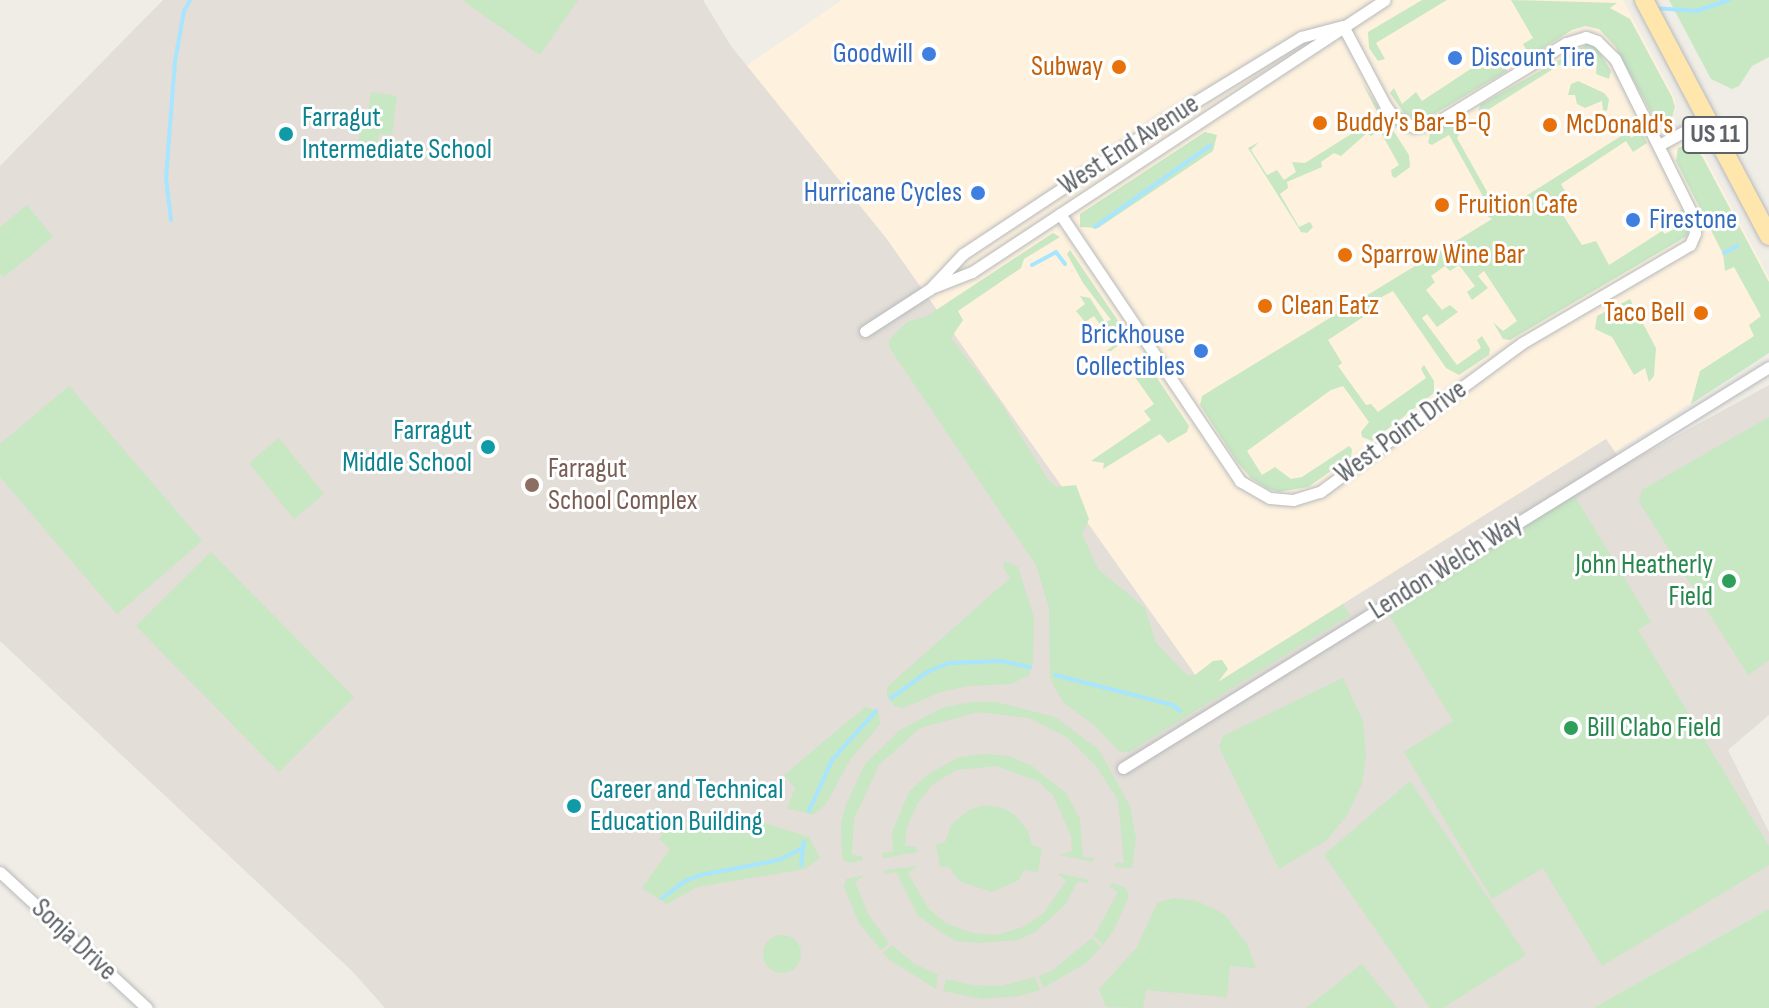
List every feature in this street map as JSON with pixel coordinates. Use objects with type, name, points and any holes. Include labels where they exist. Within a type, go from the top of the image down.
[{"type":"main road","name":"US 11","points":[[1644,0],[1769,236]]},
{"type":"street","name":"West End Avenue","points":[[865,331],[930,289],[972,272],[1304,56],[1384,0]]},
{"type":"street","name":"West End Avenue","points":[[930,289],[963,254],[1164,121],[1301,37],[1343,26]]},
{"type":"street","points":[[1343,26],[1385,105],[1393,116],[1414,127],[1427,126],[1447,116],[1566,43],[1586,37],[1597,41],[1615,59],[1659,145],[1707,119]]},
{"type":"street","name":"West Point Drive","points":[[1060,214],[1240,481],[1270,498],[1293,500],[1320,492],[1522,343],[1690,245],[1695,233],[1693,216],[1659,145]]},
{"type":"street","name":"Lendon Welch Way","points":[[1123,768],[1769,367]]},
{"type":"street","name":"Sonja Drive","points":[[0,872],[147,1008]]},
{"type":"shaded area","name":"Farragut School Complex","points":[[163,0],[703,0],[731,46],[886,238],[1206,690],[1606,439],[1624,465],[1769,385],[1769,715],[1728,750],[1769,832],[1769,909],[1593,1008],[385,1008],[353,972],[0,641],[0,166]]},
{"type":"shaded area","points":[[842,0],[1623,0],[1675,99],[1676,110],[1671,119],[1685,146],[1697,146],[1703,153],[1769,278],[1769,352],[1614,453],[1606,439],[1205,690],[886,238],[746,66]]},
{"type":"green space","points":[[462,0],[578,0],[540,55]]},
{"type":"green space","points":[[1422,0],[1447,0],[1376,43],[1385,59],[1378,61],[1369,48],[1368,32]]},
{"type":"green space","points":[[1511,0],[1617,3],[1610,8],[1630,19],[1672,97],[1675,107],[1671,121],[1667,124],[1656,122],[1615,46],[1599,29],[1585,26],[1572,30],[1536,53],[1528,53],[1523,44],[1533,38]]},
{"type":"green space","points":[[1669,0],[1769,0],[1769,57],[1752,66],[1739,86],[1732,89],[1711,79]]},
{"type":"green space","points":[[1589,43],[1597,48],[1611,71],[1609,79],[1596,74],[1597,62],[1582,51],[1486,111],[1483,115],[1486,121],[1477,117],[1480,105]]},
{"type":"green space","points":[[1500,60],[1507,71],[1426,119],[1406,116],[1390,93],[1394,88],[1402,104],[1416,92],[1422,101],[1475,66],[1477,69]]},
{"type":"green space","points":[[1578,81],[1604,93],[1609,99],[1607,111],[1603,110],[1602,101],[1585,108],[1577,104],[1575,95],[1568,95],[1571,84]]},
{"type":"green space","points":[[1362,82],[1409,155],[1410,167],[1395,178],[1392,176],[1391,170],[1399,165],[1380,131],[1371,136],[1367,133],[1341,156],[1334,153],[1321,162],[1322,167],[1287,182],[1288,188],[1280,194],[1299,227],[1310,222],[1313,227],[1307,233],[1301,232],[1248,148],[1259,142],[1251,150],[1267,175],[1277,170],[1284,180],[1296,172],[1292,162],[1305,163],[1356,131],[1361,133],[1382,121]]},
{"type":"green space","points":[[371,92],[397,96],[392,135],[379,134],[377,148],[358,146],[362,111],[368,111]]},
{"type":"green space","points":[[1458,120],[1465,123],[1457,138],[1499,213],[1629,131],[1626,123],[1631,122],[1634,128],[1630,138],[1642,132],[1647,143],[1633,152],[1626,141],[1561,184],[1566,193],[1560,200],[1565,207],[1571,205],[1561,212],[1582,245],[1596,241],[1609,265],[1662,231],[1665,234],[1676,228],[1670,218],[1682,209],[1690,224],[1687,236],[1510,340],[1503,339],[1493,322],[1503,331],[1517,321],[1484,271],[1478,276],[1488,288],[1472,300],[1467,292],[1475,286],[1459,265],[1450,271],[1445,266],[1431,276],[1435,282],[1426,290],[1442,310],[1450,305],[1458,312],[1437,327],[1427,314],[1422,318],[1457,365],[1481,348],[1477,340],[1482,336],[1490,349],[1489,355],[1459,375],[1446,368],[1393,291],[1378,299],[1374,310],[1328,340],[1342,363],[1338,366],[1366,405],[1371,404],[1378,412],[1426,378],[1421,369],[1424,365],[1434,381],[1434,393],[1372,441],[1362,437],[1361,432],[1369,422],[1343,386],[1331,390],[1247,451],[1262,475],[1275,467],[1291,479],[1302,477],[1349,446],[1352,449],[1351,457],[1308,487],[1279,492],[1268,489],[1251,478],[1237,462],[1200,405],[1202,396],[1492,219],[1475,208],[1485,200],[1449,135],[1432,145],[1428,143],[1430,134]]},
{"type":"green space","points":[[1205,132],[1217,135],[1213,151],[1098,228],[1080,227],[1080,214]]},
{"type":"green space","points":[[1689,143],[1702,156],[1769,282],[1769,353],[1691,404],[1700,371],[1754,336],[1749,325],[1761,316],[1734,267],[1725,271],[1723,254],[1676,161],[1678,148]]},
{"type":"green space","points":[[27,205],[53,237],[4,277],[0,273],[0,227]]},
{"type":"green space","points":[[1053,233],[1060,237],[1024,259],[1021,268],[958,311],[963,320],[951,338],[1000,402],[1048,480],[1056,487],[1076,485],[1089,519],[1082,534],[1098,569],[1145,608],[1156,643],[1187,675],[1195,675],[1213,661],[1222,660],[1228,669],[1218,682],[1343,604],[1350,615],[1129,752],[1119,751],[1093,724],[1064,703],[1053,685],[1050,677],[1049,608],[1036,565],[889,347],[889,340],[907,322],[927,316]]},
{"type":"green space","points":[[1070,250],[1129,337],[1111,351],[1106,351],[1114,345],[1094,316],[1085,322],[1076,311],[1085,304],[1080,296],[1090,298],[1105,322],[1111,320],[1083,283],[1067,254]]},
{"type":"green space","points":[[1630,299],[1656,348],[1654,376],[1649,382],[1645,368],[1634,375],[1612,337],[1595,329],[1597,316]]},
{"type":"green space","points":[[1139,360],[1149,366],[1189,426],[1187,432],[1168,443],[1160,434],[1103,469],[1104,463],[1091,461],[1151,420],[1144,411],[1154,404],[1130,370],[1125,373],[1123,370]]},
{"type":"green space","points":[[69,386],[202,541],[117,614],[0,477],[0,444]]},
{"type":"green space","name":"John Heatherly Field","points":[[1769,417],[1769,660],[1748,675],[1639,502],[1642,490]]},
{"type":"green space","points":[[279,438],[324,494],[294,519],[249,463]]},
{"type":"green space","name":"Bill Clabo Field","points":[[1574,495],[1651,622],[1638,630],[1769,846],[1769,865],[1602,966],[1543,868],[1492,899],[1404,752],[1453,721],[1386,610]]},
{"type":"green space","points":[[211,552],[354,697],[279,772],[136,626]]},
{"type":"green space","points":[[1005,561],[1018,567],[1034,618],[1033,663],[1029,675],[1011,684],[968,686],[941,692],[903,708],[894,706],[887,696],[887,687],[1010,578],[1003,567]]},
{"type":"green space","points":[[1343,678],[1363,721],[1366,755],[1362,784],[1347,815],[1327,840],[1279,869],[1219,747],[1223,736]]},
{"type":"green space","points":[[996,702],[1055,717],[1099,750],[1130,806],[1136,838],[1132,868],[1115,867],[1115,863],[1124,863],[1118,800],[1097,767],[1067,737],[1029,718],[978,712],[920,728],[879,765],[854,819],[852,855],[862,856],[863,860],[849,863],[842,859],[841,825],[845,807],[865,764],[900,730],[944,707]]},
{"type":"green space","points":[[865,707],[878,711],[880,724],[850,760],[826,804],[813,815],[787,808],[795,788],[784,775]]},
{"type":"green space","points":[[984,754],[1009,756],[1032,766],[1066,793],[1080,819],[1083,857],[1094,858],[1093,862],[1060,855],[1072,851],[1071,836],[1053,795],[1038,781],[996,766],[956,770],[932,785],[917,804],[907,827],[905,846],[916,847],[917,852],[883,858],[882,853],[893,852],[892,832],[909,792],[927,775],[959,757]]},
{"type":"green space","points":[[1410,781],[1526,955],[1443,1008],[1430,1008],[1324,855]]},
{"type":"green space","points":[[985,805],[1003,808],[1016,816],[1028,831],[1032,845],[1042,848],[1038,872],[1024,870],[1019,880],[992,892],[959,881],[949,867],[940,867],[936,845],[945,842],[951,825],[969,810]]},
{"type":"green space","points":[[739,820],[758,821],[809,837],[820,858],[805,869],[697,887],[667,904],[642,888],[670,849],[659,839],[664,830]]},
{"type":"green space","points":[[918,866],[908,873],[928,908],[946,923],[972,933],[997,935],[1023,927],[1043,914],[1066,881],[1057,873],[1089,880],[1088,883],[1078,881],[1065,905],[1035,932],[1018,940],[955,941],[918,916],[896,872],[884,874],[885,870]]},
{"type":"green space","points":[[865,875],[855,882],[868,914],[889,943],[881,950],[859,923],[844,887],[846,879]]},
{"type":"green space","points":[[1112,883],[1126,888],[1129,896],[1114,930],[1103,945],[1094,936],[1118,892],[1110,887]]},
{"type":"green space","points":[[1174,898],[1197,901],[1224,914],[1247,944],[1256,968],[1230,966],[1227,997],[1146,990],[1143,1008],[1106,1007],[1099,989],[1137,947],[1157,903]]},
{"type":"green space","points":[[1769,909],[1769,1008],[1593,1008]]},
{"type":"green space","points":[[782,935],[795,941],[801,954],[795,967],[782,973],[769,967],[763,954],[769,941]]},
{"type":"green space","points":[[1092,938],[1101,947],[1086,963],[1043,988],[1039,976],[1053,970]]},
{"type":"green space","points":[[892,945],[913,963],[938,975],[936,989],[883,953]]},
{"type":"green space","points":[[1362,964],[1397,1008],[1306,1008]]},
{"type":"green space","points":[[1035,977],[1040,990],[1019,996],[982,999],[943,991],[946,979],[973,985],[1001,986]]},
{"type":"waterway","points":[[171,220],[166,178],[175,61],[184,11],[190,0]]},
{"type":"waterway","points":[[1654,8],[1697,11],[1729,0]]},
{"type":"waterway","points":[[1095,227],[1210,146]]},
{"type":"waterway","points":[[1724,253],[1737,246]]},
{"type":"waterway","points":[[1032,265],[1056,252],[1065,264]]},
{"type":"waterway","points":[[891,698],[927,672],[949,663],[1001,661],[1030,667]]},
{"type":"waterway","points":[[1055,675],[1173,705],[1180,711]]},
{"type":"waterway","points":[[809,811],[832,760],[876,711]]},
{"type":"waterway","points":[[801,865],[804,841]]},
{"type":"waterway","points":[[662,898],[685,881],[701,875],[779,860],[803,848]]},
{"type":"place","name":"Goodwill","points":[[929,54]]},
{"type":"place","name":"Discount Tire","points":[[1455,58]]},
{"type":"place","name":"Subway","points":[[1119,67]]},
{"type":"place","name":"Buddy's Bar-B-Q","points":[[1320,123]]},
{"type":"place","name":"McDonald's","points":[[1550,125]]},
{"type":"place","name":"Farragut Intermediate School","points":[[286,134]]},
{"type":"place","name":"Hurricane Cycles","points":[[978,193]]},
{"type":"place","name":"Fruition Cafe","points":[[1442,205]]},
{"type":"place","name":"Firestone","points":[[1633,220]]},
{"type":"place","name":"Sparrow Wine Bar","points":[[1345,255]]},
{"type":"place","name":"Clean Eatz","points":[[1265,306]]},
{"type":"place","name":"Taco Bell","points":[[1701,313]]},
{"type":"place","name":"Brickhouse Collectibles","points":[[1201,351]]},
{"type":"place","name":"Farragut Middle School","points":[[488,447]]},
{"type":"place","name":"Farragut School Complex","points":[[532,485]]},
{"type":"place","name":"John Heatherly Field","points":[[1729,581]]},
{"type":"place","name":"Bill Clabo Field","points":[[1571,728]]},
{"type":"place","name":"Career and Technical Education Building","points":[[574,806]]}]
